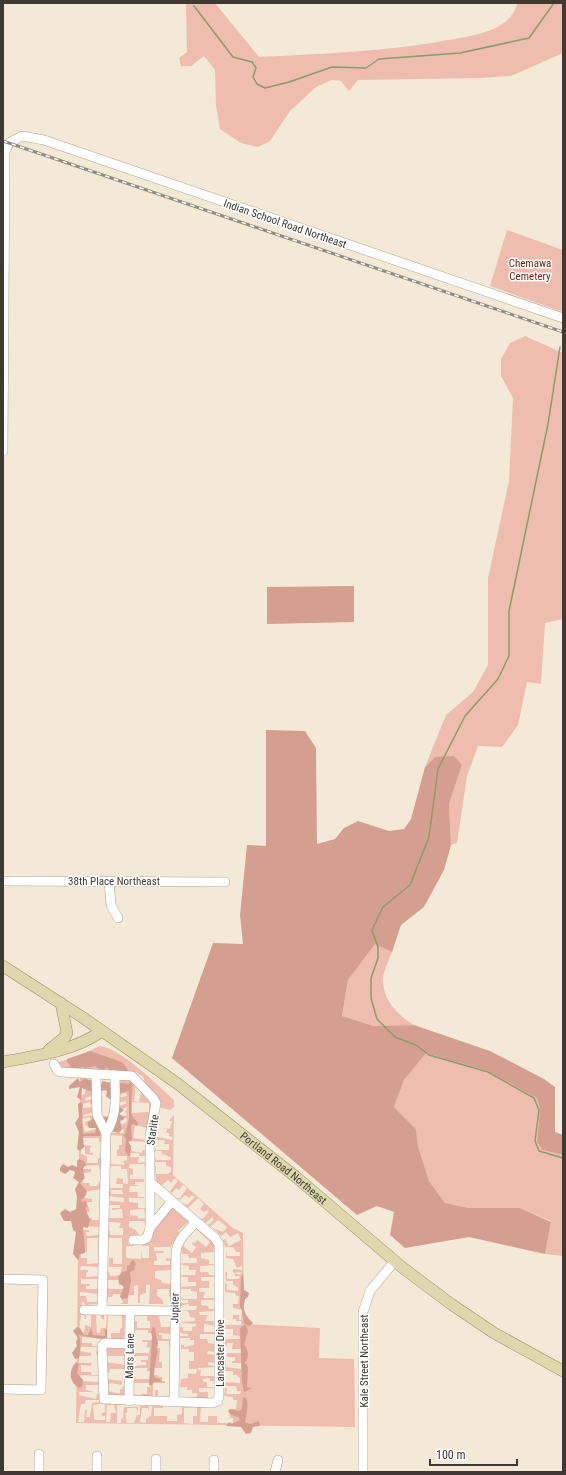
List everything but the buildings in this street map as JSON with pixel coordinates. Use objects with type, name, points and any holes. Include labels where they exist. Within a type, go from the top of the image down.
[{"type":"main road","name":"Portland Road Northeast","points":[[3,966],[102,1030],[208,1107],[296,1177],[395,1261],[480,1324],[526,1352],[563,1371]]},
{"type":"main road","points":[[45,1053],[65,1037],[67,1033],[61,1003]]},
{"type":"main road","points":[[3,1062],[45,1053],[85,1041],[102,1030]]},
{"type":"street","name":"Indian School Road Northeast","points":[[4,197],[5,152],[9,143],[22,136],[44,140],[563,318]]},
{"type":"street","points":[[3,450],[4,197]]},
{"type":"street","name":"38th Place Northeast","points":[[3,881],[225,882]]},
{"type":"street","points":[[109,881],[110,898],[118,918]]},
{"type":"street","name":"Starlite","points":[[54,1064],[60,1072],[132,1076],[156,1103],[150,1136],[150,1228]]},
{"type":"street","points":[[96,1075],[96,1115],[106,1133],[102,1310]]},
{"type":"street","points":[[106,1133],[113,1122],[115,1114],[115,1075]]},
{"type":"street","name":"Lancaster Drive","points":[[130,1344],[105,1343],[102,1346],[102,1397],[106,1400],[212,1403],[218,1401],[220,1395],[220,1244],[218,1240],[150,1182]]},
{"type":"street","points":[[133,1240],[142,1240],[147,1238],[150,1228],[172,1202]]},
{"type":"street","name":"Jupiter","points":[[174,1402],[177,1244],[196,1222]]},
{"type":"street","name":"Kale Street Northeast","points":[[363,1472],[363,1312],[370,1291],[395,1261]]},
{"type":"street","points":[[3,1279],[43,1280],[41,1390],[3,1389]]},
{"type":"street","points":[[84,1310],[176,1311]]},
{"type":"street","name":"Mars Lane","points":[[129,1401],[130,1310]]},
{"type":"street","points":[[39,1472],[40,1454]]},
{"type":"street","points":[[97,1456],[97,1472]]},
{"type":"street","points":[[156,1459],[156,1472]]},
{"type":"street","points":[[214,1460],[214,1472]]},
{"type":"street","points":[[275,1472],[278,1460]]},
{"type":"green space","points":[[186,3],[215,3],[259,57],[368,51],[462,38],[484,32],[504,23],[514,12],[517,3],[563,3],[563,53],[511,76],[358,80],[349,91],[341,81],[332,80],[316,87],[290,111],[270,141],[258,147],[241,143],[220,129],[216,105],[215,70],[204,56],[191,66],[181,66],[179,58],[187,52]]},
{"type":"green space","name":"Chemawa Cemetery","points":[[507,230],[563,250],[563,312],[490,286]]},
{"type":"green space","points":[[525,336],[563,353],[563,619],[545,623],[541,684],[527,682],[518,725],[502,747],[478,746],[467,776],[457,843],[451,845],[449,804],[462,765],[435,757],[425,767],[446,715],[473,692],[488,665],[488,578],[509,481],[513,398],[501,376],[501,359],[510,343]]},
{"type":"green space","points":[[375,943],[392,952],[385,968],[383,978],[385,993],[396,1011],[414,1025],[374,1026],[342,1016],[348,980]]},
{"type":"green space","points":[[100,1046],[118,1053],[138,1068],[174,1100],[174,1107],[170,1110],[161,1108],[160,1103],[147,1086],[143,1077],[136,1072],[62,1068],[59,1062],[79,1056]]},
{"type":"green space","points":[[426,1052],[488,1071],[538,1098],[540,1109],[537,1142],[542,1150],[563,1155],[563,1256],[545,1254],[551,1221],[520,1208],[469,1208],[445,1203],[429,1181],[418,1146],[416,1129],[394,1107],[404,1080]]},
{"type":"green space","points":[[80,1077],[92,1080],[94,1083],[81,1087],[81,1095],[85,1094],[85,1091],[93,1089],[95,1095],[85,1098],[86,1101],[94,1098],[95,1104],[91,1105],[90,1102],[82,1104],[83,1108],[95,1107],[95,1112],[84,1115],[83,1117],[94,1115],[94,1125],[86,1126],[85,1122],[91,1120],[90,1117],[81,1119],[85,1132],[99,1128],[102,1141],[99,1142],[99,1138],[83,1138],[82,1145],[92,1146],[90,1148],[90,1153],[93,1153],[93,1155],[85,1154],[85,1147],[81,1147],[81,1154],[87,1156],[87,1163],[98,1163],[98,1158],[102,1158],[101,1169],[99,1170],[99,1165],[83,1166],[83,1169],[91,1169],[91,1172],[84,1173],[85,1179],[83,1179],[83,1183],[89,1183],[90,1186],[97,1186],[101,1180],[101,1189],[85,1192],[85,1198],[92,1199],[92,1202],[87,1202],[90,1212],[86,1212],[86,1218],[100,1220],[100,1227],[82,1226],[82,1230],[89,1230],[89,1232],[86,1232],[87,1236],[100,1235],[100,1241],[98,1238],[87,1238],[87,1252],[81,1254],[81,1258],[87,1258],[87,1264],[99,1263],[99,1267],[81,1266],[80,1270],[88,1270],[86,1277],[99,1276],[99,1281],[98,1279],[81,1279],[81,1284],[90,1284],[90,1286],[86,1286],[86,1289],[99,1289],[99,1294],[80,1292],[80,1296],[86,1296],[87,1302],[99,1302],[98,1304],[85,1305],[84,1302],[82,1302],[81,1314],[86,1314],[86,1319],[84,1315],[81,1315],[79,1333],[84,1333],[85,1325],[91,1327],[91,1314],[104,1314],[104,1320],[101,1318],[101,1315],[96,1315],[97,1333],[100,1333],[101,1328],[106,1328],[107,1314],[125,1314],[124,1339],[111,1339],[111,1333],[120,1333],[120,1329],[122,1328],[122,1315],[108,1315],[107,1339],[82,1337],[82,1343],[92,1343],[92,1346],[98,1346],[98,1354],[96,1354],[97,1347],[79,1347],[80,1351],[91,1353],[91,1356],[79,1356],[79,1363],[92,1363],[91,1366],[81,1365],[81,1372],[91,1372],[92,1375],[98,1376],[80,1375],[79,1379],[82,1379],[82,1381],[98,1382],[98,1385],[86,1385],[86,1390],[94,1392],[79,1392],[79,1395],[96,1399],[97,1394],[99,1394],[99,1400],[86,1400],[85,1404],[81,1404],[78,1422],[84,1422],[85,1410],[87,1410],[86,1417],[90,1417],[92,1403],[100,1402],[100,1404],[93,1405],[94,1420],[105,1420],[105,1416],[102,1416],[102,1413],[105,1412],[105,1403],[111,1403],[111,1408],[110,1405],[107,1405],[106,1422],[110,1422],[111,1413],[116,1413],[114,1403],[119,1403],[120,1405],[117,1405],[117,1423],[121,1423],[124,1407],[138,1407],[138,1412],[136,1408],[127,1408],[127,1413],[125,1413],[127,1423],[134,1423],[137,1415],[140,1415],[140,1406],[149,1406],[149,1412],[148,1408],[142,1408],[140,1422],[146,1423],[146,1419],[151,1416],[152,1406],[163,1406],[163,1408],[154,1408],[154,1416],[167,1416],[167,1421],[177,1421],[177,1415],[182,1414],[182,1407],[195,1407],[184,1408],[184,1423],[193,1424],[193,1416],[197,1416],[197,1406],[201,1406],[200,1422],[208,1422],[208,1416],[217,1416],[217,1423],[233,1423],[233,1418],[230,1418],[229,1409],[236,1409],[237,1400],[233,1400],[233,1397],[224,1396],[225,1388],[227,1388],[226,1394],[240,1394],[241,1391],[237,1391],[236,1386],[224,1386],[225,1382],[240,1383],[240,1378],[237,1375],[233,1375],[233,1371],[225,1371],[224,1360],[226,1360],[226,1367],[241,1369],[241,1363],[232,1363],[232,1361],[235,1361],[235,1357],[227,1357],[227,1353],[242,1353],[242,1349],[232,1349],[233,1343],[227,1343],[227,1346],[225,1346],[225,1332],[226,1339],[240,1339],[240,1336],[233,1335],[233,1329],[225,1329],[225,1324],[241,1325],[241,1321],[236,1321],[236,1319],[233,1319],[233,1315],[239,1315],[239,1320],[241,1320],[242,1310],[233,1308],[233,1304],[238,1304],[239,1296],[236,1296],[235,1293],[225,1292],[225,1283],[227,1284],[227,1290],[238,1291],[238,1287],[233,1285],[233,1281],[226,1281],[225,1272],[227,1272],[227,1279],[239,1279],[240,1276],[235,1276],[235,1273],[240,1275],[241,1272],[233,1273],[233,1269],[242,1270],[242,1266],[237,1268],[233,1259],[226,1258],[226,1251],[227,1256],[240,1256],[240,1252],[236,1252],[233,1247],[225,1247],[223,1240],[225,1239],[229,1246],[241,1240],[238,1233],[230,1237],[226,1232],[221,1236],[213,1228],[223,1232],[227,1227],[218,1220],[210,1227],[208,1225],[214,1220],[212,1217],[206,1223],[199,1217],[203,1219],[209,1211],[207,1210],[204,1212],[200,1209],[204,1204],[198,1198],[188,1208],[184,1205],[187,1205],[195,1197],[192,1195],[189,1198],[185,1195],[180,1200],[177,1198],[180,1198],[187,1188],[183,1185],[179,1190],[176,1188],[172,1193],[170,1191],[178,1181],[175,1178],[171,1183],[168,1180],[161,1186],[156,1181],[155,1166],[156,1174],[167,1174],[171,1172],[171,1167],[166,1166],[166,1162],[155,1162],[155,1157],[156,1160],[171,1160],[171,1157],[162,1154],[162,1151],[154,1151],[154,1146],[156,1150],[169,1150],[169,1144],[164,1144],[165,1140],[155,1140],[156,1133],[157,1137],[172,1140],[173,1137],[169,1136],[169,1133],[166,1133],[167,1129],[161,1128],[170,1129],[172,1121],[169,1121],[174,1116],[173,1175],[233,1228],[243,1233],[244,1324],[320,1328],[319,1358],[354,1359],[355,1427],[76,1423]]},
{"type":"green space","points":[[127,1078],[133,1083],[135,1088],[134,1101],[139,1102],[141,1093],[146,1097],[151,1105],[151,1111],[149,1111],[149,1103],[132,1102],[132,1113],[151,1112],[147,1128],[135,1125],[133,1138],[146,1140],[146,1142],[129,1141],[132,1151],[142,1153],[142,1150],[145,1150],[145,1156],[139,1156],[139,1153],[131,1153],[130,1157],[139,1157],[138,1163],[145,1162],[146,1171],[144,1164],[130,1164],[129,1168],[133,1169],[133,1175],[130,1175],[130,1179],[144,1179],[144,1182],[135,1182],[135,1185],[138,1186],[130,1186],[129,1192],[137,1192],[138,1197],[144,1198],[129,1198],[129,1202],[138,1203],[138,1208],[145,1208],[145,1215],[144,1209],[130,1210],[130,1215],[138,1216],[138,1219],[145,1218],[145,1224],[144,1221],[129,1221],[129,1227],[136,1230],[139,1234],[138,1238],[129,1237],[128,1244],[136,1246],[126,1246],[126,1258],[141,1259],[142,1249],[142,1258],[149,1258],[149,1246],[142,1246],[143,1243],[152,1238],[153,1228],[172,1206],[189,1221],[178,1231],[179,1234],[170,1247],[154,1247],[154,1251],[163,1251],[164,1253],[156,1253],[157,1261],[154,1261],[154,1265],[170,1265],[170,1261],[166,1261],[166,1258],[172,1259],[171,1270],[155,1271],[155,1278],[161,1280],[162,1283],[171,1284],[171,1297],[169,1296],[169,1289],[157,1289],[157,1296],[162,1299],[164,1304],[149,1304],[150,1285],[146,1285],[146,1293],[140,1295],[140,1303],[138,1303],[138,1285],[134,1286],[134,1295],[128,1295],[128,1304],[119,1304],[123,1303],[120,1294],[113,1294],[112,1297],[108,1297],[107,1302],[107,1287],[109,1289],[123,1289],[123,1285],[119,1285],[119,1280],[108,1280],[108,1270],[110,1276],[120,1275],[122,1267],[109,1267],[109,1258],[113,1258],[113,1264],[122,1264],[122,1238],[108,1238],[108,1231],[110,1231],[110,1235],[123,1235],[123,1228],[119,1228],[121,1223],[108,1222],[109,1218],[123,1218],[122,1209],[112,1210],[112,1208],[120,1208],[120,1205],[110,1205],[110,1201],[124,1202],[124,1198],[109,1196],[109,1191],[111,1191],[111,1194],[123,1194],[122,1190],[109,1190],[109,1188],[123,1188],[123,1184],[116,1184],[117,1178],[123,1179],[123,1183],[128,1184],[127,1169],[121,1169],[121,1166],[109,1166],[109,1164],[124,1165],[124,1162],[121,1162],[127,1160],[127,1156],[117,1156],[119,1145],[122,1145],[122,1136],[111,1135],[110,1142],[108,1133],[124,1133],[123,1129],[116,1129],[117,1125],[126,1123],[127,1118],[117,1121],[117,1118],[127,1115],[125,1111],[127,1110],[127,1107],[122,1109],[116,1106],[126,1104],[126,1101],[116,1103],[117,1098],[127,1096],[126,1093],[118,1095],[117,1079]]},
{"type":"green space","points":[[196,1226],[209,1236],[207,1238],[214,1242],[216,1252],[201,1253],[201,1258],[209,1260],[209,1264],[215,1265],[200,1266],[200,1272],[208,1272],[209,1275],[215,1275],[215,1277],[201,1277],[201,1281],[209,1281],[209,1288],[199,1288],[199,1292],[205,1292],[203,1298],[215,1298],[215,1300],[201,1300],[201,1305],[208,1306],[209,1309],[216,1309],[216,1311],[199,1312],[200,1315],[208,1315],[205,1321],[215,1321],[216,1326],[204,1324],[204,1332],[216,1332],[216,1340],[214,1334],[200,1334],[200,1339],[207,1339],[208,1343],[216,1344],[216,1352],[208,1351],[207,1354],[216,1355],[216,1363],[208,1362],[208,1365],[216,1367],[198,1368],[198,1370],[201,1370],[200,1376],[215,1376],[215,1381],[210,1381],[210,1378],[202,1379],[204,1382],[207,1382],[207,1387],[214,1387],[214,1384],[216,1384],[216,1392],[214,1392],[214,1388],[199,1388],[199,1392],[208,1392],[208,1398],[181,1399],[181,1397],[197,1397],[197,1393],[192,1393],[192,1390],[187,1390],[187,1387],[180,1387],[181,1379],[188,1378],[188,1373],[196,1374],[197,1369],[189,1369],[189,1361],[194,1361],[194,1352],[189,1352],[189,1349],[181,1349],[181,1345],[184,1345],[184,1347],[194,1345],[194,1340],[190,1340],[190,1338],[180,1338],[180,1336],[188,1336],[188,1334],[179,1333],[179,1327],[183,1327],[183,1331],[192,1331],[192,1327],[196,1326],[196,1324],[181,1322],[195,1321],[195,1318],[190,1317],[188,1311],[181,1310],[196,1310],[197,1306],[189,1306],[189,1304],[180,1306],[180,1303],[188,1303],[188,1300],[181,1299],[197,1299],[197,1292],[191,1291],[191,1289],[181,1289],[181,1287],[196,1286],[196,1282],[188,1282],[188,1277],[182,1277],[181,1275],[195,1275],[196,1270],[189,1270],[189,1266],[182,1265],[182,1263],[197,1263],[197,1258],[189,1258],[188,1254],[182,1254],[181,1246],[184,1241],[183,1246],[192,1253],[196,1247],[192,1244],[193,1242],[195,1243],[197,1240],[206,1247],[210,1242],[195,1228]]},
{"type":"green space","points":[[135,1313],[155,1313],[155,1316],[158,1316],[158,1313],[170,1313],[171,1315],[159,1315],[161,1327],[171,1327],[171,1334],[159,1333],[159,1335],[162,1335],[162,1339],[170,1339],[171,1336],[171,1347],[169,1347],[169,1341],[158,1341],[158,1348],[160,1348],[159,1362],[162,1362],[162,1368],[154,1368],[154,1375],[162,1377],[162,1381],[165,1381],[165,1383],[153,1383],[153,1397],[155,1397],[155,1390],[158,1390],[158,1397],[134,1398],[134,1394],[141,1396],[141,1394],[147,1394],[147,1387],[151,1387],[151,1383],[133,1383],[134,1379],[150,1379],[150,1371],[147,1371],[147,1368],[133,1368],[133,1366],[146,1365],[146,1362],[141,1362],[141,1360],[148,1360],[148,1356],[135,1356],[135,1353],[149,1353],[150,1348],[146,1347],[148,1342],[142,1342],[142,1340],[152,1340],[152,1333],[148,1333],[148,1330],[134,1330],[134,1321],[137,1321],[137,1328],[150,1328],[150,1321],[147,1321],[147,1315],[135,1315]]},
{"type":"green space","points":[[107,1344],[125,1345],[125,1356],[106,1356],[106,1362],[125,1365],[124,1369],[110,1369],[109,1373],[106,1373],[106,1379],[122,1381],[122,1385],[112,1383],[108,1384],[108,1391],[120,1394],[120,1389],[124,1386],[124,1395],[107,1395],[105,1392],[105,1356]]},
{"type":"shaded area","points":[[354,586],[354,622],[267,624],[267,587]]},
{"type":"shaded area","points":[[266,730],[305,731],[316,748],[317,844],[335,839],[344,828],[358,821],[389,831],[404,829],[411,819],[425,767],[435,757],[454,756],[462,765],[449,804],[451,845],[444,870],[424,907],[401,925],[392,952],[375,944],[348,980],[342,1016],[374,1026],[414,1025],[490,1051],[544,1079],[555,1087],[555,1132],[563,1135],[563,1155],[542,1150],[537,1142],[540,1109],[537,1098],[488,1071],[426,1053],[404,1080],[394,1107],[416,1129],[418,1146],[429,1181],[445,1203],[469,1208],[520,1208],[551,1222],[545,1254],[469,1237],[405,1248],[390,1235],[394,1212],[377,1206],[357,1215],[172,1058],[213,943],[243,944],[240,915],[247,845],[266,846]]},
{"type":"shaded area","points":[[90,1051],[119,1061],[124,1064],[128,1070],[127,1073],[110,1071],[107,1067],[102,1071],[95,1066],[86,1068],[82,1067],[76,1070],[67,1062],[67,1059]]},
{"type":"shaded area","points":[[78,1078],[80,1082],[84,1079],[93,1081],[94,1090],[88,1091],[82,1088],[81,1100],[77,1097],[80,1087],[69,1089],[69,1086]]},
{"type":"shaded area","points":[[103,1081],[116,1084],[132,1083],[131,1112],[132,1116],[138,1123],[137,1126],[132,1124],[131,1126],[132,1140],[128,1142],[131,1146],[130,1156],[128,1156],[125,1150],[126,1138],[123,1135],[125,1134],[129,1119],[129,1091],[119,1093],[112,1088],[110,1090],[113,1100],[111,1100],[106,1096],[106,1090],[101,1091],[100,1086]]},
{"type":"shaded area","points":[[81,1102],[83,1105],[83,1134],[95,1133],[96,1128],[89,1128],[88,1126],[88,1122],[93,1119],[95,1120],[101,1134],[100,1136],[84,1136],[84,1147],[80,1151],[77,1149],[79,1132],[75,1123],[79,1117],[78,1104]]},
{"type":"shaded area","points":[[118,1106],[124,1110],[119,1114],[125,1117],[120,1121],[122,1129],[119,1133],[110,1131],[100,1116],[111,1117]]},
{"type":"shaded area","points":[[79,1159],[84,1161],[86,1165],[83,1168],[84,1179],[80,1183],[87,1191],[86,1195],[81,1200],[82,1202],[86,1201],[87,1207],[85,1207],[90,1220],[88,1228],[83,1227],[85,1253],[80,1254],[78,1260],[73,1254],[76,1232],[73,1230],[71,1221],[64,1221],[60,1213],[65,1209],[70,1212],[76,1209],[77,1197],[75,1189],[79,1182],[73,1178],[75,1173],[74,1171],[70,1170],[65,1174],[60,1171],[60,1168],[63,1164],[68,1167],[72,1165],[77,1167],[77,1161]]},
{"type":"shaded area","points":[[134,1260],[136,1265],[134,1266],[135,1269],[130,1272],[131,1280],[128,1298],[122,1299],[120,1297],[124,1287],[119,1283],[118,1277],[122,1272],[127,1271],[127,1266]]},
{"type":"shaded area","points":[[243,1273],[244,1290],[249,1293],[248,1297],[245,1299],[244,1310],[246,1315],[253,1323],[250,1326],[244,1324],[242,1310],[240,1307],[241,1278]]},
{"type":"shaded area","points":[[246,1325],[248,1331],[244,1344],[248,1354],[248,1358],[245,1363],[248,1367],[247,1387],[252,1388],[244,1392],[242,1382],[240,1328]]},
{"type":"shaded area","points":[[77,1327],[80,1328],[84,1335],[88,1335],[91,1328],[93,1335],[105,1336],[105,1330],[107,1329],[107,1338],[101,1339],[79,1335],[80,1355],[79,1358],[75,1359],[72,1353],[77,1346],[76,1342],[78,1338],[73,1331]]},
{"type":"shaded area","points":[[153,1327],[155,1328],[158,1345],[156,1347],[158,1352],[155,1363],[154,1377],[160,1379],[162,1382],[154,1382],[151,1386],[149,1385],[152,1337],[151,1331]]},
{"type":"shaded area","points":[[76,1362],[79,1364],[77,1373],[83,1380],[82,1386],[79,1388],[73,1383],[71,1376],[73,1365]]},
{"type":"shaded area","points":[[243,1397],[246,1398],[247,1404],[245,1422],[251,1424],[258,1421],[260,1424],[259,1426],[253,1427],[251,1433],[246,1434],[241,1427],[226,1426],[229,1422],[232,1424],[240,1420],[238,1417],[231,1415],[228,1411],[230,1409],[239,1411],[242,1409]]},
{"type":"waterway","points":[[194,6],[233,57],[252,62],[256,68],[253,77],[257,84],[265,88],[289,82],[332,67],[366,68],[379,59],[460,53],[529,38],[554,3]]},
{"type":"waterway","points":[[560,347],[548,424],[509,611],[509,656],[498,679],[465,716],[438,769],[429,837],[410,885],[383,907],[372,930],[378,947],[378,958],[371,978],[371,998],[377,1019],[395,1037],[416,1045],[429,1055],[488,1072],[534,1098],[539,1110],[535,1141],[539,1151],[563,1158]]},
{"type":"railway","points":[[3,141],[563,332]]}]
